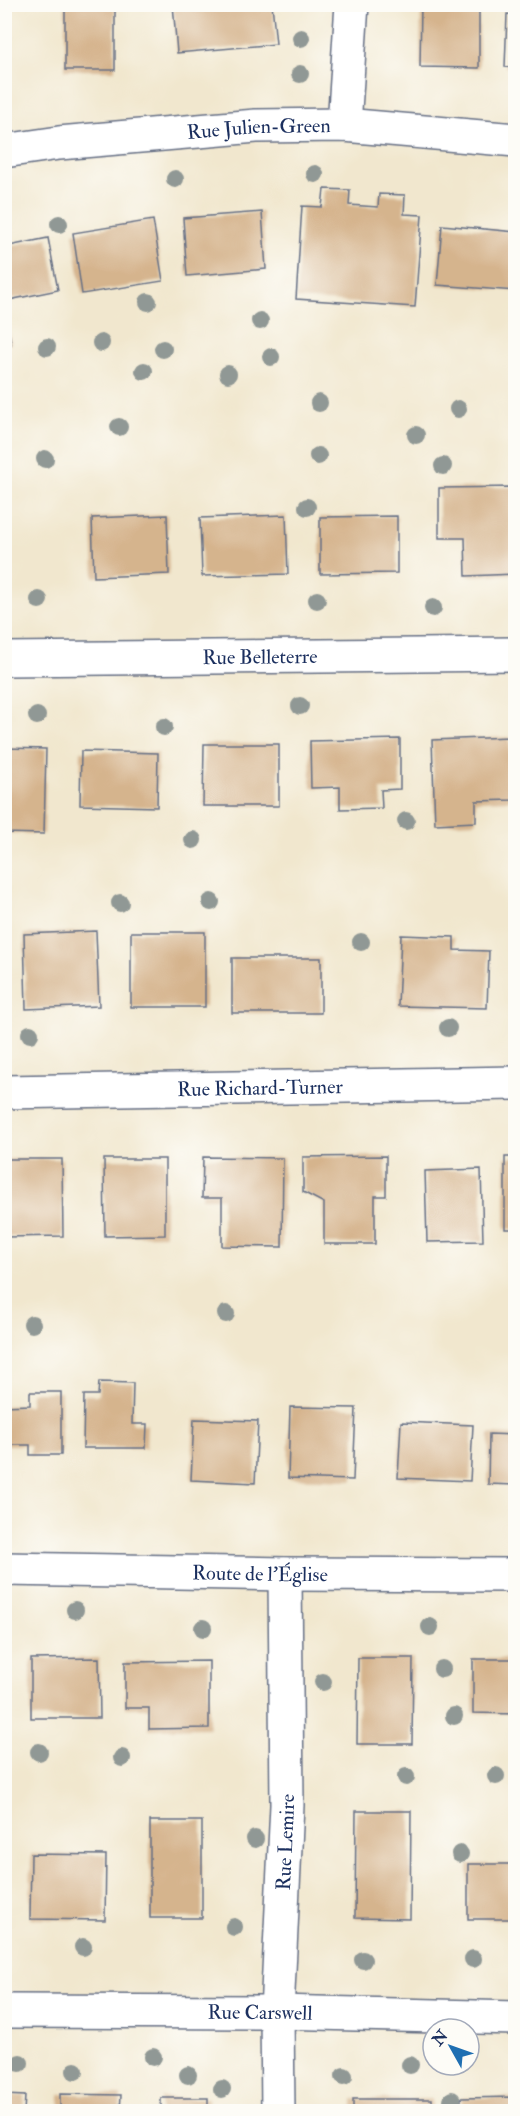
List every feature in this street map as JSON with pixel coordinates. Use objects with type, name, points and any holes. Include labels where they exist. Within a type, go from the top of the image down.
[{"type":"street","points":[[344,125],[352,4]]},
{"type":"street","name":"Rue Julien-Green","points":[[4,151],[59,143],[256,126],[344,125],[516,140]]},
{"type":"street","name":"Rue Belleterre","points":[[4,659],[516,654]]},
{"type":"street","name":"Rue Richard-Turner","points":[[4,1092],[516,1083]]},
{"type":"street","name":"Route de l'Église","points":[[4,1569],[516,1575]]},
{"type":"street","name":"Rue Lemire","points":[[278,2112],[277,2012],[287,1805],[285,1574]]},
{"type":"street","name":"Rue Carswell","points":[[4,2010],[277,2012],[516,2018]]},
{"type":"building","points":[[65,4],[115,4],[115,70],[65,70]]},
{"type":"building","points":[[173,4],[272,4],[276,44],[177,53]]},
{"type":"building","points":[[421,5],[479,6],[479,68],[420,67]]},
{"type":"building","points":[[507,14],[516,15],[516,68],[505,67]]},
{"type":"building","points":[[324,189],[350,190],[349,205],[378,207],[379,194],[405,195],[404,214],[422,215],[415,307],[296,299],[302,206],[322,207]]},
{"type":"building","points":[[262,212],[266,269],[187,276],[183,218]]},
{"type":"building","points":[[153,220],[163,281],[82,294],[73,233]]},
{"type":"building","points":[[442,225],[516,232],[516,291],[437,285]]},
{"type":"building","points":[[48,238],[58,290],[4,301],[4,247]]},
{"type":"building","points":[[6,315],[11,344],[4,345],[4,316]]},
{"type":"building","points":[[515,487],[516,574],[466,576],[465,538],[439,538],[439,488]]},
{"type":"building","points":[[167,515],[169,574],[94,577],[92,518]]},
{"type":"building","points":[[286,515],[288,574],[202,576],[200,518]]},
{"type":"building","points":[[397,516],[397,573],[320,574],[320,517]]},
{"type":"building","points":[[510,737],[513,800],[476,801],[476,822],[435,824],[432,740]]},
{"type":"building","points":[[400,739],[400,789],[381,790],[382,808],[340,809],[340,787],[311,788],[310,741]]},
{"type":"building","points":[[204,744],[279,744],[279,806],[203,806]]},
{"type":"building","points":[[4,748],[46,749],[44,834],[4,833]]},
{"type":"building","points":[[81,751],[158,753],[157,807],[80,805]]},
{"type":"building","points":[[96,931],[99,1006],[26,1009],[24,934]]},
{"type":"building","points":[[131,932],[205,932],[205,1007],[131,1007]]},
{"type":"building","points":[[401,935],[454,937],[454,950],[489,951],[487,1008],[398,1006]]},
{"type":"building","points":[[232,958],[321,958],[321,1013],[232,1013]]},
{"type":"building","points":[[386,1156],[386,1196],[375,1196],[375,1244],[324,1244],[324,1203],[303,1192],[303,1157]]},
{"type":"building","points":[[203,1157],[283,1158],[282,1247],[222,1246],[222,1198],[202,1198]]},
{"type":"building","points":[[505,1157],[516,1157],[516,1229],[505,1229]]},
{"type":"building","points":[[4,1159],[62,1159],[63,1236],[4,1237]]},
{"type":"building","points":[[104,1159],[165,1159],[165,1235],[105,1236]]},
{"type":"building","points":[[481,1169],[483,1241],[427,1242],[425,1171]]},
{"type":"building","points":[[99,1382],[133,1383],[132,1424],[147,1424],[146,1448],[83,1448],[84,1395],[98,1395]]},
{"type":"building","points":[[30,1392],[61,1392],[61,1455],[30,1455],[30,1445],[4,1445],[4,1406],[30,1405]]},
{"type":"building","points":[[290,1407],[356,1408],[353,1480],[288,1478]]},
{"type":"building","points":[[194,1419],[258,1421],[255,1483],[191,1480]]},
{"type":"building","points":[[401,1422],[473,1425],[470,1481],[398,1478]]},
{"type":"building","points":[[489,1434],[516,1435],[516,1485],[488,1484]]},
{"type":"building","points":[[4,1657],[10,1657],[10,1707],[4,1707]]},
{"type":"building","points":[[99,1658],[100,1718],[31,1718],[31,1659]]},
{"type":"building","points":[[358,1658],[413,1658],[412,1744],[357,1744]]},
{"type":"building","points":[[473,1659],[516,1659],[516,1714],[473,1713]]},
{"type":"building","points":[[209,1661],[209,1728],[149,1729],[149,1708],[125,1708],[125,1662]]},
{"type":"building","points":[[356,1811],[411,1811],[410,1919],[355,1918]]},
{"type":"building","points":[[150,1821],[202,1821],[202,1918],[150,1918]]},
{"type":"building","points":[[31,1854],[106,1855],[105,1920],[30,1919]]},
{"type":"building","points":[[468,1864],[516,1864],[516,1919],[468,1919]]},
{"type":"building","points":[[60,2094],[121,2095],[120,2112],[60,2112]]},
{"type":"building","points":[[4,2095],[25,2096],[24,2112],[4,2112]]},
{"type":"building","points":[[516,2097],[516,2112],[461,2112],[461,2098]]},
{"type":"building","points":[[161,2098],[208,2098],[208,2112],[161,2112]]},
{"type":"building","points":[[353,2099],[432,2099],[432,2112],[353,2112]]}]
